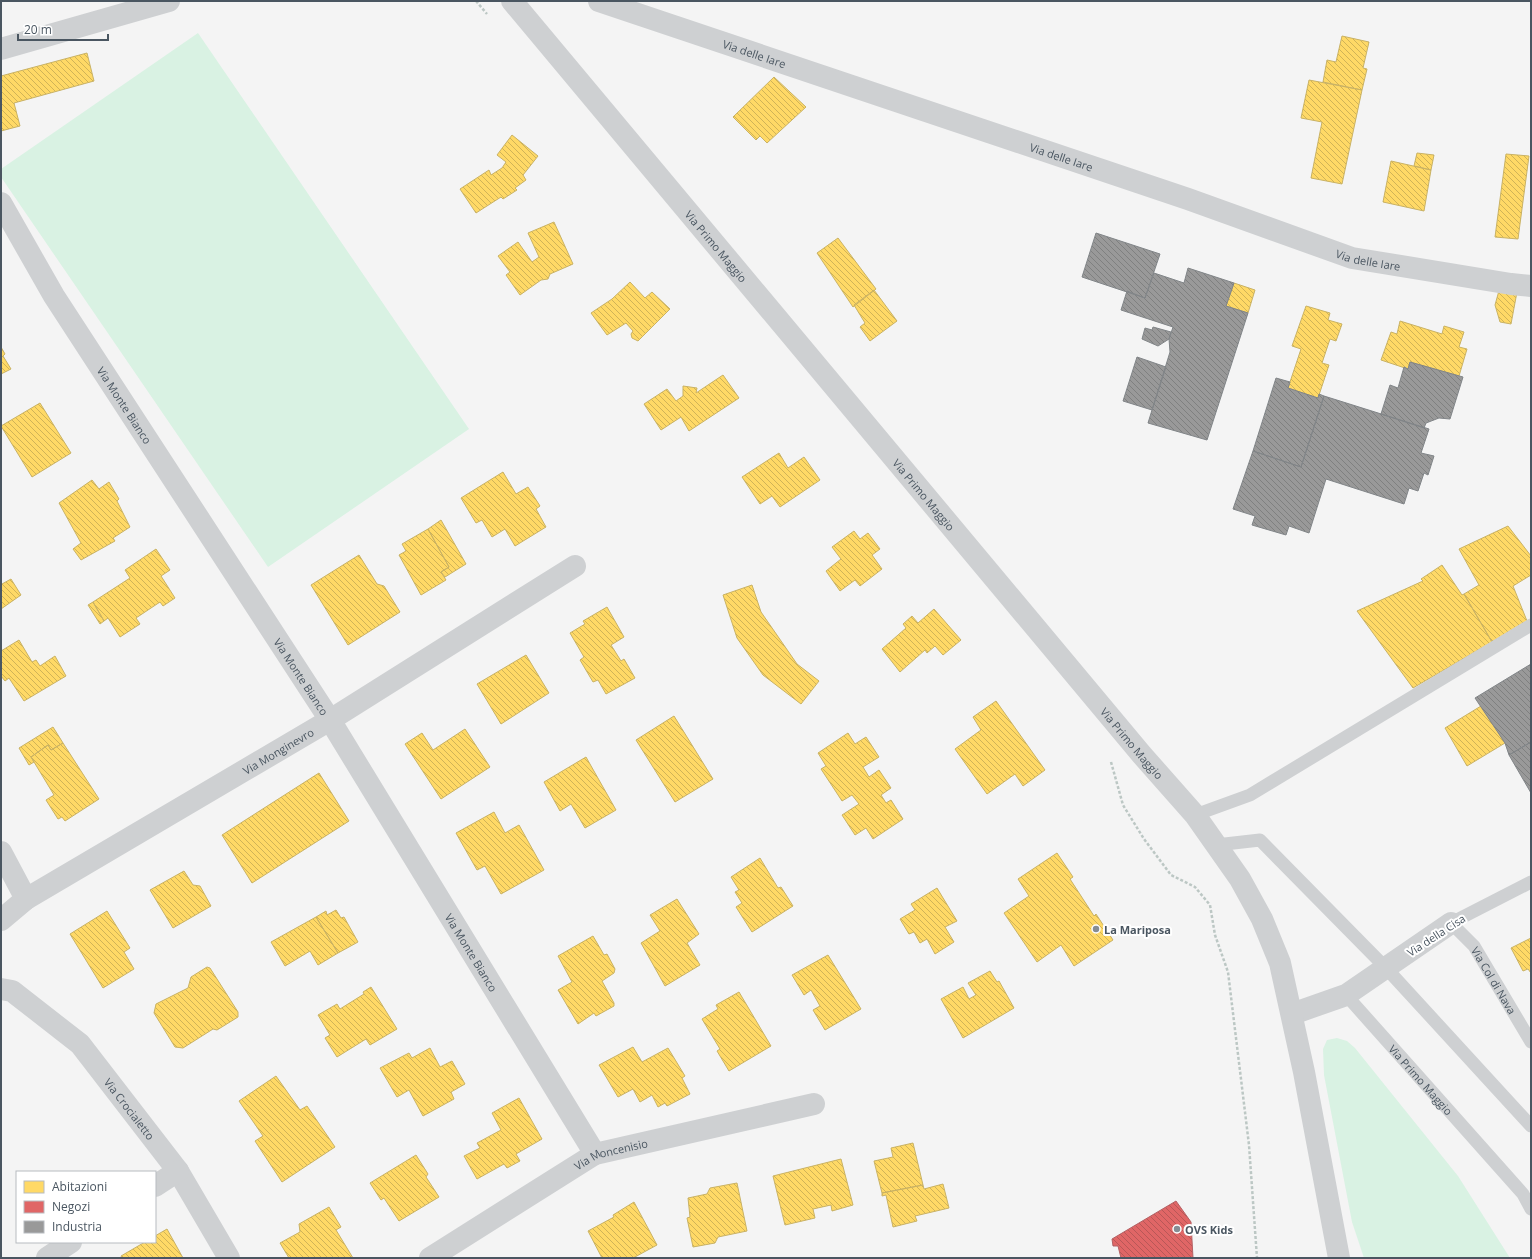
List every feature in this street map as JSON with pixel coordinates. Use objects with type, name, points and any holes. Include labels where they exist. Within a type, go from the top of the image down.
[{"type":"street","points":[[1,49],[169,1]]},
{"type":"street","name":"Via Primo Maggio","points":[[512,1],[1142,754],[1195,815],[1240,879],[1262,919],[1280,963],[1292,1014],[1339,1258]]},
{"type":"street","name":"Via delle Iare","points":[[599,1],[1181,197],[1352,258],[1531,286]]},
{"type":"street","name":"Via Monte Bianco","points":[[1,203],[54,296],[330,720],[595,1154]]},
{"type":"street","name":"Via Monginevro","points":[[1,920],[26,899],[330,720],[575,566]]},
{"type":"street","points":[[1,852],[26,899]]},
{"type":"street","name":"Via della Cisa","points":[[1346,995],[1451,923]]},
{"type":"street","name":"Via Crocialetto","points":[[1,989],[12,992],[80,1044],[178,1170],[229,1258]]},
{"type":"street","points":[[1292,1014],[1346,995]]},
{"type":"street","name":"Via Moncenisio","points":[[430,1258],[595,1154],[814,1104]]},
{"type":"street","points":[[156,1185],[178,1170]]},
{"type":"street","points":[[47,1258],[70,1243]]},
{"type":"lane","points":[[1195,815],[1250,795],[1531,625]]},
{"type":"lane","points":[[1216,845],[1260,840],[1386,968],[1531,1126]]},
{"type":"lane","name":"Via della Cisa","points":[[1451,923],[1531,882]]},
{"type":"lane","name":"Via Col di Nava","points":[[1451,923],[1474,946],[1531,1042]]},
{"type":"lane","name":"Via Primo Maggio","points":[[1346,995],[1523,1194],[1531,1209]]},
{"type":"path","points":[[476,1],[491,19]]},
{"type":"path","points":[[1110,756],[1122,804],[1144,839],[1171,875],[1195,887],[1210,905],[1215,935],[1228,972],[1249,1145],[1258,1258]]},
{"type":"green space","points":[[198,33],[469,429],[268,567],[1,177],[1,169]]},
{"type":"green space","points":[[1337,1038],[1347,1041],[1355,1048],[1458,1176],[1510,1258],[1364,1258],[1352,1222],[1324,1075],[1323,1049],[1327,1040]]},
{"type":"building: Abitazioni","points":[[1342,36],[1369,42],[1363,68],[1367,69],[1362,90],[1323,82],[1327,60],[1336,62]]},
{"type":"building: Abitazioni","points":[[87,53],[94,81],[14,103],[20,126],[1,131],[1,76]]},
{"type":"building: Abitazioni","points":[[774,77],[806,107],[767,143],[760,136],[756,140],[733,117]]},
{"type":"building: Abitazioni","points":[[1309,80],[1362,90],[1342,184],[1311,178],[1322,122],[1301,118]]},
{"type":"building: Abitazioni","points":[[512,135],[538,156],[523,175],[526,180],[515,188],[517,190],[503,199],[501,197],[476,213],[460,189],[489,170],[491,175],[502,168],[506,162],[497,155]]},
{"type":"building: Abitazioni","points":[[1417,153],[1434,155],[1431,170],[1414,166]]},
{"type":"building: Abitazioni","points":[[1506,154],[1529,156],[1518,239],[1495,237]]},
{"type":"building: Abitazioni","points":[[1391,161],[1431,170],[1424,211],[1383,202]]},
{"type":"building: Abitazioni","points":[[554,222],[573,264],[550,274],[548,279],[541,280],[520,295],[506,275],[510,272],[498,256],[518,242],[532,262],[539,257],[528,233]]},
{"type":"building: Abitazioni","points":[[838,238],[876,289],[853,307],[817,253]]},
{"type":"building: Abitazioni","points":[[630,282],[645,298],[652,292],[670,309],[638,341],[632,338],[631,334],[633,331],[626,323],[607,335],[591,313],[612,299]]},
{"type":"building: Abitazioni","points":[[1234,283],[1255,290],[1248,313],[1226,306]]},
{"type":"building: Abitazioni","points":[[1500,287],[1517,292],[1511,324],[1500,322],[1495,305]]},
{"type":"building: Abitazioni","points":[[874,290],[897,321],[870,341],[860,327],[865,323],[854,305]]},
{"type":"building: Abitazioni","points":[[1306,306],[1330,313],[1328,320],[1342,324],[1336,341],[1330,339],[1322,363],[1329,365],[1318,398],[1288,388],[1301,349],[1292,346]]},
{"type":"building: Abitazioni","points":[[1400,321],[1442,334],[1444,326],[1464,332],[1459,347],[1467,349],[1459,376],[1410,362],[1408,369],[1381,360],[1391,332],[1397,334]]},
{"type":"building: Abitazioni","points":[[1,347],[5,354],[3,356],[11,369],[1,374]]},
{"type":"building: Abitazioni","points":[[723,375],[739,398],[689,431],[681,417],[661,430],[644,404],[667,389],[676,401],[683,396],[683,386],[697,388],[696,393]]},
{"type":"building: Abitazioni","points":[[40,403],[71,453],[32,477],[1,426]]},
{"type":"building: Abitazioni","points":[[779,453],[788,468],[804,457],[820,480],[780,507],[772,496],[760,504],[742,477]]},
{"type":"building: Abitazioni","points":[[503,472],[516,494],[528,487],[540,506],[536,509],[546,527],[515,546],[505,529],[492,537],[482,520],[476,523],[461,498]]},
{"type":"building: Abitazioni","points":[[92,480],[99,489],[109,482],[119,499],[117,501],[130,527],[113,538],[115,541],[81,560],[73,549],[81,543],[59,503]]},
{"type":"building: Abitazioni","points":[[441,520],[466,564],[445,577],[441,572],[449,567],[428,529]]},
{"type":"building: Abitazioni","points":[[1508,526],[1531,556],[1531,575],[1513,586],[1527,621],[1492,642],[1464,594],[1479,585],[1459,549]]},
{"type":"building: Abitazioni","points":[[428,529],[449,567],[441,572],[446,580],[421,595],[399,555],[406,551],[402,544]]},
{"type":"building: Abitazioni","points":[[854,531],[860,539],[868,533],[880,549],[872,555],[882,569],[860,586],[855,580],[840,591],[826,571],[841,559],[832,547]]},
{"type":"building: Abitazioni","points":[[156,549],[170,570],[161,576],[175,598],[163,606],[160,602],[136,618],[140,624],[120,637],[108,618],[104,621],[93,602],[130,578],[125,570]]},
{"type":"building: Abitazioni","points":[[359,555],[377,584],[384,586],[400,612],[348,645],[311,585]]},
{"type":"building: Abitazioni","points":[[1442,565],[1462,595],[1464,594],[1492,642],[1413,688],[1357,611],[1423,581],[1421,579]]},
{"type":"building: Abitazioni","points":[[11,579],[21,595],[1,609],[1,583],[2,584]]},
{"type":"building: Abitazioni","points":[[752,585],[761,612],[797,664],[819,681],[801,704],[763,675],[737,638],[723,595]]},
{"type":"building: Abitazioni","points":[[93,602],[104,621],[100,624],[88,605]]},
{"type":"building: Abitazioni","points":[[607,607],[624,637],[611,645],[621,661],[624,659],[635,678],[606,694],[598,680],[593,682],[580,660],[584,657],[570,633],[585,624],[583,621]]},
{"type":"building: Abitazioni","points":[[934,609],[961,640],[943,655],[935,646],[927,653],[925,650],[900,672],[882,649],[906,628],[903,624],[912,616],[918,623]]},
{"type":"building: Abitazioni","points":[[19,640],[32,662],[36,660],[40,666],[55,656],[66,676],[24,701],[9,678],[5,681],[1,676],[1,651]]},
{"type":"building: Abitazioni","points":[[526,655],[549,693],[501,724],[477,684]]},
{"type":"building: Abitazioni","points":[[996,701],[1045,770],[1023,786],[1015,774],[987,794],[955,749],[981,730],[973,717]]},
{"type":"building: Abitazioni","points":[[1481,706],[1505,743],[1467,766],[1445,728]]},
{"type":"building: Abitazioni","points":[[674,716],[713,779],[675,802],[636,740]]},
{"type":"building: Abitazioni","points":[[53,727],[63,743],[51,750],[48,745],[31,757],[34,762],[29,765],[19,748]]},
{"type":"building: Abitazioni","points":[[465,729],[490,767],[441,799],[405,744],[422,733],[433,750]]},
{"type":"building: Abitazioni","points":[[848,733],[855,744],[866,737],[879,757],[863,767],[869,777],[879,770],[891,788],[881,795],[886,803],[891,800],[903,819],[873,839],[866,828],[855,835],[842,815],[859,804],[852,795],[842,801],[821,769],[826,766],[818,753]]},
{"type":"building: Abitazioni","points":[[63,743],[99,799],[65,821],[62,817],[58,819],[46,800],[54,795],[31,757],[48,745],[51,750]]},
{"type":"building: Abitazioni","points":[[586,757],[616,810],[585,828],[571,804],[560,811],[544,782]]},
{"type":"building: Abitazioni","points":[[319,773],[349,821],[252,883],[222,835]]},
{"type":"building: Abitazioni","points":[[494,812],[505,833],[519,825],[544,870],[501,894],[485,866],[477,870],[456,833]]},
{"type":"building: Abitazioni","points":[[1057,853],[1073,877],[1070,879],[1094,916],[1096,914],[1113,940],[1074,966],[1061,945],[1037,962],[1004,913],[1029,896],[1018,879]]},
{"type":"building: Abitazioni","points":[[760,858],[778,888],[781,887],[793,906],[752,932],[736,907],[742,903],[735,892],[739,890],[731,877]]},
{"type":"building: Abitazioni","points":[[184,871],[193,885],[200,886],[211,906],[173,928],[150,890]]},
{"type":"building: Abitazioni","points":[[937,888],[957,921],[945,927],[954,942],[935,954],[927,939],[920,943],[914,932],[909,934],[900,919],[915,910],[911,904]]},
{"type":"building: Abitazioni","points":[[677,899],[699,934],[687,943],[700,965],[665,986],[641,943],[660,931],[650,915]]},
{"type":"building: Abitazioni","points":[[336,910],[341,918],[344,917],[358,942],[338,953],[316,917],[326,911],[327,915]]},
{"type":"building: Abitazioni","points":[[107,911],[130,948],[124,952],[134,969],[103,988],[70,934]]},
{"type":"building: Abitazioni","points":[[316,917],[338,953],[318,965],[310,951],[285,966],[271,942]]},
{"type":"building: Abitazioni","points":[[593,936],[604,955],[607,954],[615,969],[614,973],[602,981],[614,1003],[614,1006],[596,1016],[594,1013],[578,1024],[558,990],[572,982],[558,956]]},
{"type":"building: Abitazioni","points":[[1531,938],[1531,973],[1528,969],[1523,971],[1511,948]]},
{"type":"building: Abitazioni","points":[[828,955],[861,1009],[825,1030],[813,1010],[820,1006],[811,990],[804,995],[792,975]]},
{"type":"building: Abitazioni","points":[[207,967],[210,968],[238,1012],[238,1017],[217,1030],[213,1029],[183,1048],[175,1047],[154,1013],[156,1004],[188,988],[191,977]]},
{"type":"building: Abitazioni","points":[[990,971],[997,982],[999,981],[1014,1008],[963,1038],[941,999],[963,987],[969,999],[976,995],[968,983]]},
{"type":"building: Abitazioni","points":[[371,987],[397,1029],[370,1045],[366,1039],[337,1057],[325,1038],[330,1035],[318,1015],[337,1004],[340,1009],[364,994],[363,992]]},
{"type":"building: Abitazioni","points":[[739,992],[771,1046],[729,1071],[717,1051],[720,1049],[702,1019],[718,1009],[716,1005]]},
{"type":"building: Abitazioni","points":[[633,1047],[642,1062],[668,1048],[685,1076],[682,1078],[690,1094],[667,1106],[665,1103],[658,1107],[652,1095],[640,1102],[633,1089],[618,1097],[599,1065]]},
{"type":"building: Abitazioni","points":[[430,1048],[440,1067],[452,1061],[465,1084],[451,1092],[454,1099],[423,1116],[409,1090],[397,1097],[380,1068],[409,1053],[412,1058]]},
{"type":"building: Abitazioni","points":[[276,1076],[300,1110],[307,1106],[335,1147],[282,1182],[255,1141],[263,1136],[239,1101]]},
{"type":"building: Abitazioni","points":[[519,1098],[542,1139],[516,1154],[520,1161],[507,1168],[504,1164],[477,1179],[464,1156],[480,1148],[477,1143],[501,1130],[492,1113]]},
{"type":"building: Abitazioni","points":[[913,1143],[923,1185],[882,1193],[874,1161],[893,1157],[891,1148]]},
{"type":"building: Abitazioni","points":[[416,1155],[428,1174],[426,1177],[439,1197],[399,1221],[384,1198],[381,1200],[370,1183]]},
{"type":"building: Abitazioni","points":[[841,1159],[853,1205],[832,1211],[831,1205],[813,1209],[815,1218],[785,1225],[773,1176]]},
{"type":"building: Abitazioni","points":[[737,1183],[747,1231],[718,1237],[715,1243],[693,1247],[687,1218],[690,1217],[688,1198],[707,1194],[710,1188]]},
{"type":"building: Abitazioni","points":[[943,1184],[949,1208],[915,1216],[917,1221],[893,1227],[886,1195],[882,1196],[882,1193],[923,1185],[924,1189]]},
{"type":"building: Abitazioni","points":[[634,1202],[657,1245],[633,1258],[602,1258],[588,1231],[614,1217],[613,1215]]},
{"type":"building: Abitazioni","points":[[329,1207],[341,1227],[336,1230],[353,1258],[289,1258],[280,1243],[300,1232],[299,1224]]},
{"type":"building: Abitazioni","points":[[167,1229],[183,1258],[122,1258],[121,1256],[143,1243],[156,1243],[156,1235]]},
{"type":"building: Negozi","points":[[1176,1201],[1191,1222],[1193,1258],[1121,1258],[1118,1246],[1113,1246],[1112,1239]]},
{"type":"building: Industria","points":[[1096,233],[1160,254],[1145,298],[1082,277]]},
{"type":"building: Industria","points":[[1188,268],[1234,283],[1226,306],[1248,313],[1207,440],[1148,423],[1170,352],[1169,339],[1173,327],[1121,310],[1127,291],[1145,298],[1154,273],[1184,283]]},
{"type":"building: Industria","points":[[1153,327],[1171,332],[1169,339],[1158,346],[1142,339],[1145,328],[1152,330]]},
{"type":"building: Industria","points":[[1137,357],[1166,367],[1152,410],[1123,401]]},
{"type":"building: Industria","points":[[1410,362],[1463,377],[1450,419],[1439,418],[1426,423],[1424,428],[1381,414],[1390,385],[1398,388],[1404,367],[1408,369]]},
{"type":"building: Industria","points":[[1276,378],[1290,382],[1288,388],[1318,398],[1319,394],[1324,396],[1301,467],[1253,451]]},
{"type":"building: Industria","points":[[1324,396],[1429,429],[1421,453],[1434,456],[1428,475],[1424,473],[1418,491],[1409,488],[1404,504],[1326,479],[1309,533],[1289,526],[1286,535],[1252,525],[1255,516],[1233,509],[1253,451],[1301,467]]},
{"type":"building: Industria","points":[[1531,664],[1531,742],[1509,755],[1505,743],[1475,698]]},
{"type":"building: Industria","points":[[1531,742],[1531,793],[1509,755]]},
{"type":"place","name":"La Mariposa","points":[[1096,929]]},
{"type":"place","name":"OVS Kids","points":[[1177,1229]]}]
